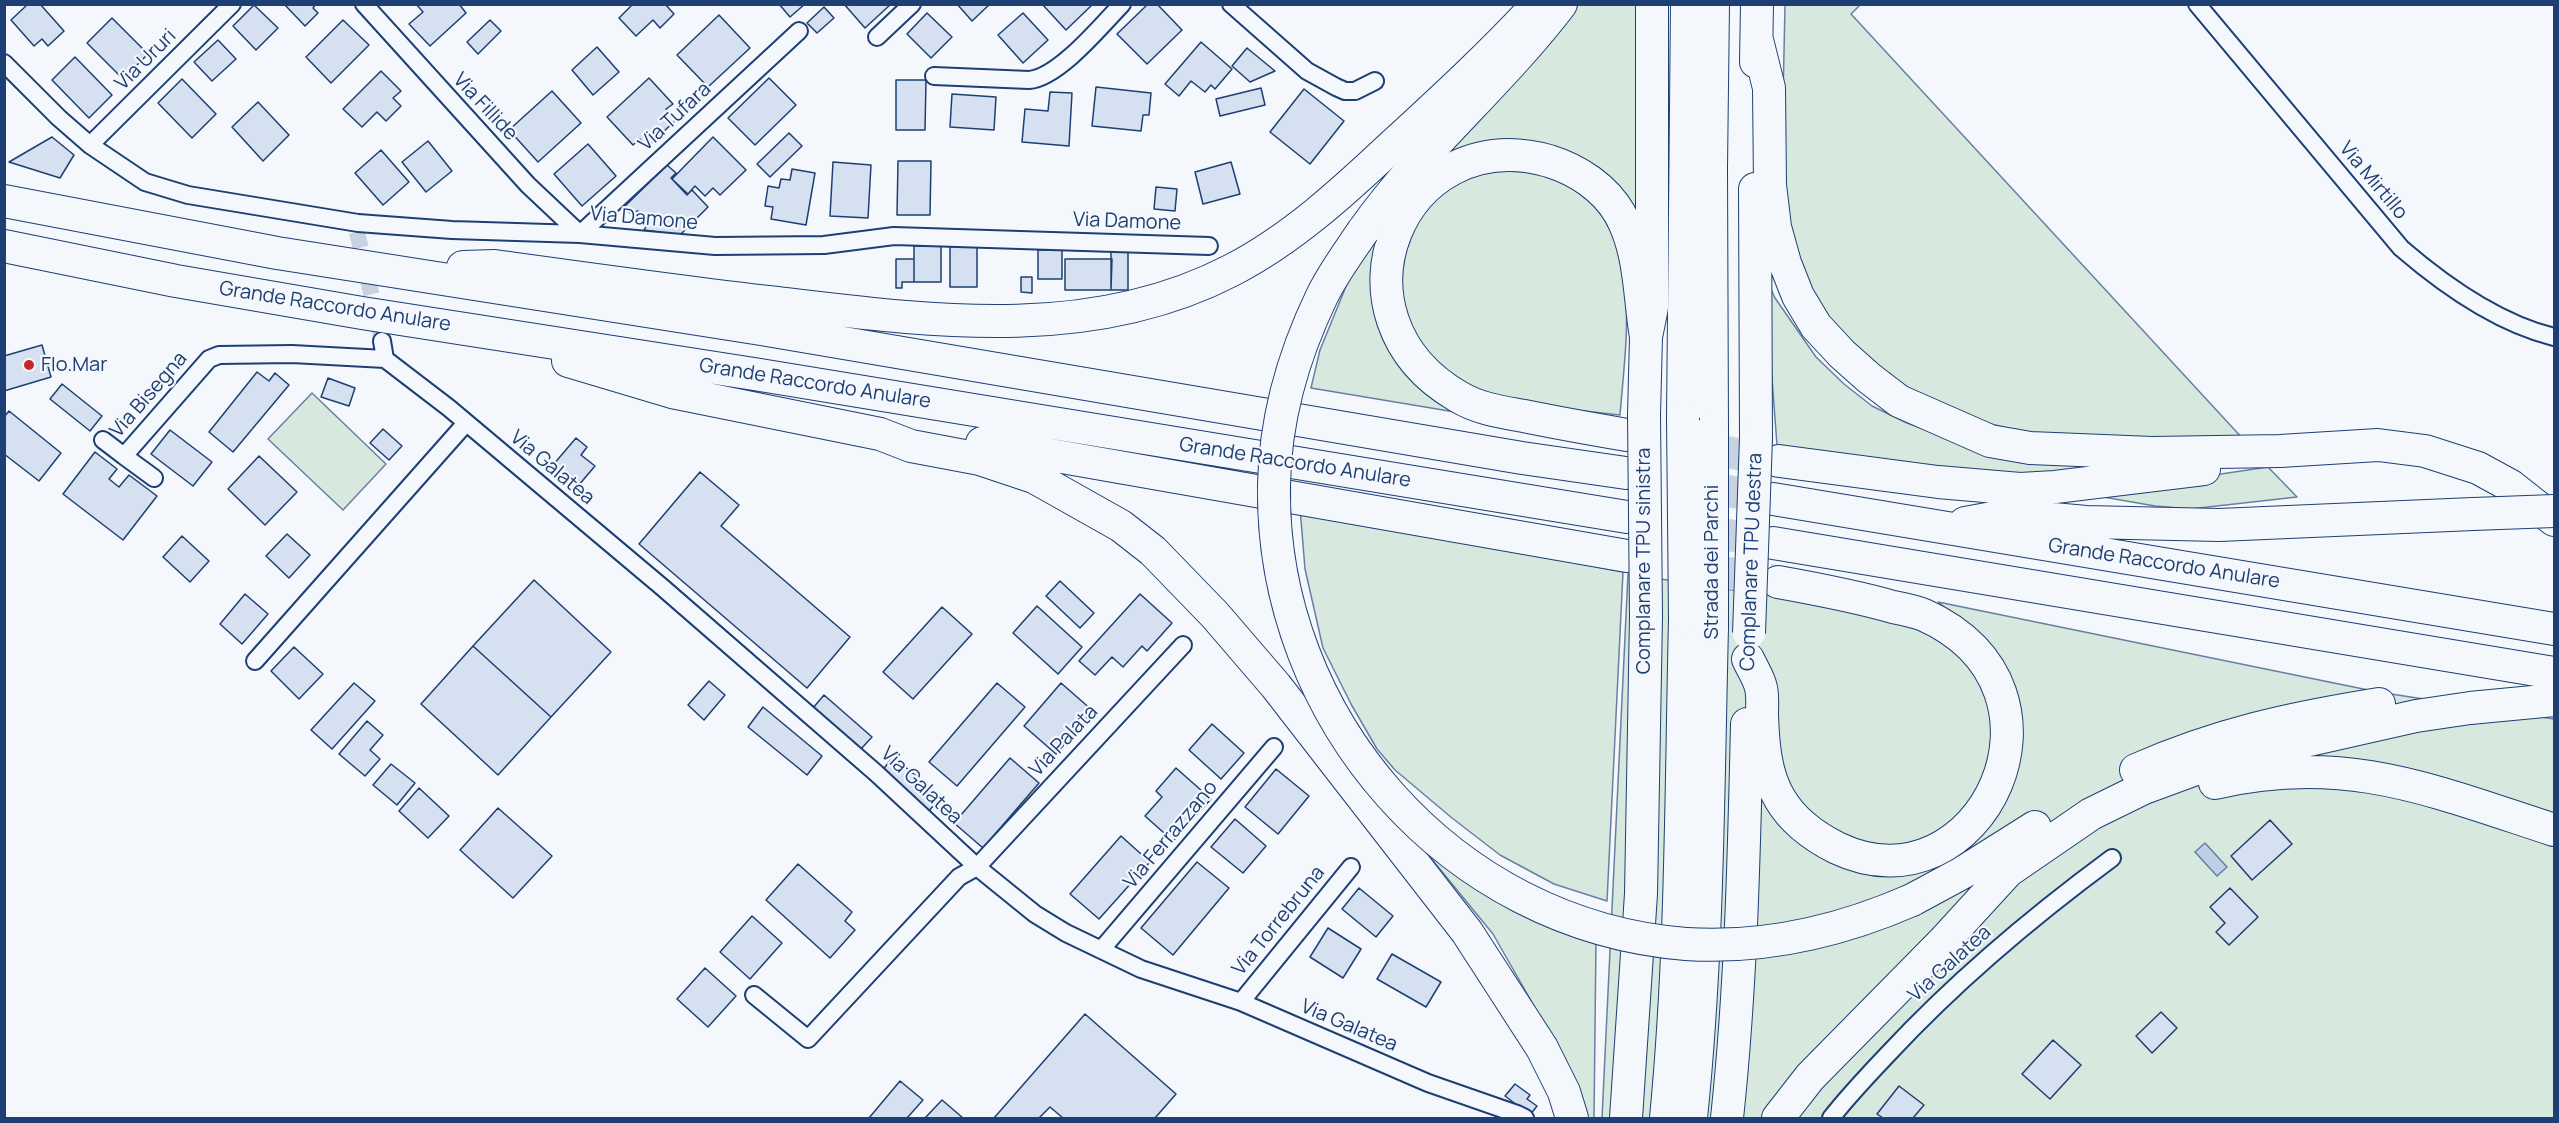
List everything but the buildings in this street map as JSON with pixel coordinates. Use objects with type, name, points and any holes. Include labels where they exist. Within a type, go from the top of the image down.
[{"type":"highway","points":[[418,277],[462,267],[495,266],[811,307],[980,323],[1043,321],[1129,309],[1202,284],[1232,270],[1287,236],[1396,143],[1489,55],[1538,4]]},
{"type":"highway","points":[[1561,4],[1507,70],[1417,164],[1364,231],[1326,288],[1298,353],[1280,424],[1274,498],[1281,573],[1300,644],[1335,720],[1376,778],[1424,830],[1476,872],[1541,907],[1583,923],[1622,934],[1698,944],[1768,941],[1802,936],[1849,924],[1912,900],[1962,873],[2113,781],[2181,750],[2226,735],[2295,718],[2416,699],[2490,693],[2554,698]]},
{"type":"highway","name":"Complanare TPU sinistra","points":[[1626,1119],[1641,894],[1646,616],[1636,425],[1652,306],[1652,4]]},
{"type":"highway","name":"Strada dei Parchi","points":[[1688,4],[1683,417],[1699,623],[1704,925],[1697,1060],[1691,1119]]},
{"type":"highway","name":"Strada dei Parchi","points":[[1666,1119],[1672,1058],[1679,903],[1713,430],[1711,168],[1713,4]]},
{"type":"highway","name":"Complanare TPU destra","points":[[1727,1119],[1733,1059],[1744,864],[1748,646],[1756,438],[1754,225],[1757,4]]},
{"type":"highway","points":[[1757,40],[1768,88],[1770,185],[1775,227],[1797,296],[1816,326],[1869,378],[1899,400],[1990,441],[2030,448],[2152,453],[2280,451],[2378,445],[2443,455],[2478,468],[2511,486],[2554,520]]},
{"type":"highway","points":[[1636,425],[1484,408],[1459,397],[1416,363],[1400,339],[1389,311],[1385,276],[1389,250],[1398,225],[1414,201],[1435,180],[1481,159],[1507,156],[1535,157],[1559,164],[1583,176],[1603,192],[1619,213],[1630,237],[1638,274],[1646,338]]},
{"type":"highway","points":[[4,201],[265,251],[418,277],[760,330],[1522,458],[1626,473]]},
{"type":"highway","name":"Grande Raccordo Anulare","points":[[4,246],[176,281],[1627,517]]},
{"type":"highway","points":[[448,325],[672,392],[880,434],[911,446],[980,459],[1034,477],[1121,526],[1153,551],[1215,615],[1276,686],[1467,932],[1542,1048],[1564,1092],[1572,1119]]},
{"type":"highway","points":[[880,434],[914,431],[1626,556]]},
{"type":"highway","points":[[1779,461],[1926,481],[2020,489],[2055,488],[2255,463],[2280,451]]},
{"type":"highway","name":"Grande Raccordo Anulare","points":[[1773,499],[2554,629]]},
{"type":"highway","points":[[1947,528],[1982,518],[2009,515],[2086,522],[2219,525],[2554,511]]},
{"type":"highway","points":[[1773,543],[2554,673]]},
{"type":"highway","points":[[1748,646],[1761,688],[1763,742],[1770,776],[1780,799],[1813,835],[1852,855],[1896,860],[1921,855],[1943,846],[1966,829],[1983,809],[1997,786],[2004,763],[2007,738],[2006,715],[1998,685],[1985,662],[1965,640],[1922,614],[1868,600],[1778,582]]},
{"type":"highway","points":[[1778,1119],[1810,1077],[1943,942],[2008,871],[2091,814],[2144,788],[2201,767],[2416,716],[2554,698]]},
{"type":"highway","points":[[1943,942],[2014,881],[2097,827],[2151,802],[2243,776],[2315,771],[2386,778],[2455,796],[2554,830]]},
{"type":"street","name":"Via Ururi","points":[[90,145],[232,4]]},
{"type":"street","name":"Via Fillide","points":[[364,4],[528,185],[580,234]]},
{"type":"street","points":[[877,37],[912,4]]},
{"type":"street","points":[[934,76],[1029,80],[1042,78],[1058,68],[1122,4]]},
{"type":"street","points":[[1231,4],[1307,72],[1345,91],[1355,91],[1375,81]]},
{"type":"street","name":"Via Mirtillo","points":[[2197,4],[2401,248],[2435,278],[2481,307],[2536,333],[2554,337]]},
{"type":"street","name":"Via Tufara","points":[[580,234],[799,31]]},
{"type":"street","points":[[4,63],[59,118],[90,145]]},
{"type":"street","name":"Via Damone","points":[[90,145],[145,182],[169,191],[358,228],[580,234],[715,246],[824,245],[894,236],[1209,246]]},
{"type":"street","points":[[382,341],[385,359]]},
{"type":"street","name":"Via Bisegna","points":[[154,478],[124,456],[205,362],[214,356],[292,354],[385,359]]},
{"type":"street","name":"Via Galatea","points":[[385,359],[466,423],[688,609],[876,773],[977,867],[1035,914],[1141,969],[1241,1002],[1428,1083],[1517,1113],[1525,1119]]},
{"type":"street","points":[[255,660],[466,423]]},
{"type":"street","points":[[103,440],[124,456]]},
{"type":"street","name":"Via Palata","points":[[754,995],[808,1039],[959,878],[977,867],[1183,645]]},
{"type":"street","name":"Via Ferrazzano","points":[[1101,950],[1274,747]]},
{"type":"street","name":"Via Galatea","points":[[1831,1119],[1851,1093],[1923,1017],[1960,982],[2040,912],[2112,858]]},
{"type":"street","name":"Via Torrebruna","points":[[1241,1002],[1351,867]]},
{"type":"shaded area","points":[[1568,5],[1636,5],[1638,219],[1599,175],[1436,168],[1377,314],[1386,341],[1397,360],[1414,379],[1485,417],[1311,388],[1320,350],[1356,262]]},
{"type":"shaded area","points":[[1785,5],[1860,5],[1851,14],[2244,440],[2195,442],[2026,433],[1956,415],[1887,383],[1807,297],[1781,193]]},
{"type":"shaded area","points":[[1526,169],[1565,181],[1591,201],[1609,226],[1620,255],[1627,319],[1620,415],[1512,403],[1485,397],[1438,371],[1397,305],[1409,231],[1443,191],[1479,173]]},
{"type":"shaded area","points":[[1764,273],[1775,298],[1816,357],[1844,384],[1872,406],[1907,423],[1950,439],[2156,465],[2037,476],[1895,462],[1777,445]]},
{"type":"shaded area","points":[[312,393],[386,464],[343,510],[268,439]]},
{"type":"shaded area","points":[[2268,467],[2297,497],[2190,509],[2155,506],[2086,494]]},
{"type":"shaded area","points":[[1300,508],[1623,572],[1607,901],[1554,884],[1500,855],[1395,770],[1377,749],[1323,648],[1305,569]]},
{"type":"shaded area","points":[[1628,574],[1967,626],[1938,602],[2378,692],[2554,719],[2554,1118],[1602,1118]]},
{"type":"shaded area","points":[[1412,835],[1596,939],[1594,1118],[1587,1118],[1542,1020],[1493,934]]},
{"type":"water","points":[[2205,843],[2227,867],[2217,876],[2195,852]]},
{"type":"tunnel","points":[[357,232],[382,341]]},
{"type":"tunnel","points":[[1627,435],[1779,461]]},
{"type":"tunnel","points":[[1626,473],[1773,499]]},
{"type":"tunnel","points":[[1627,517],[1773,543]]},
{"type":"tunnel","points":[[1627,556],[1776,581]]},
{"type":"place","name":"Flo.Mar","points":[[29,365]]}]
